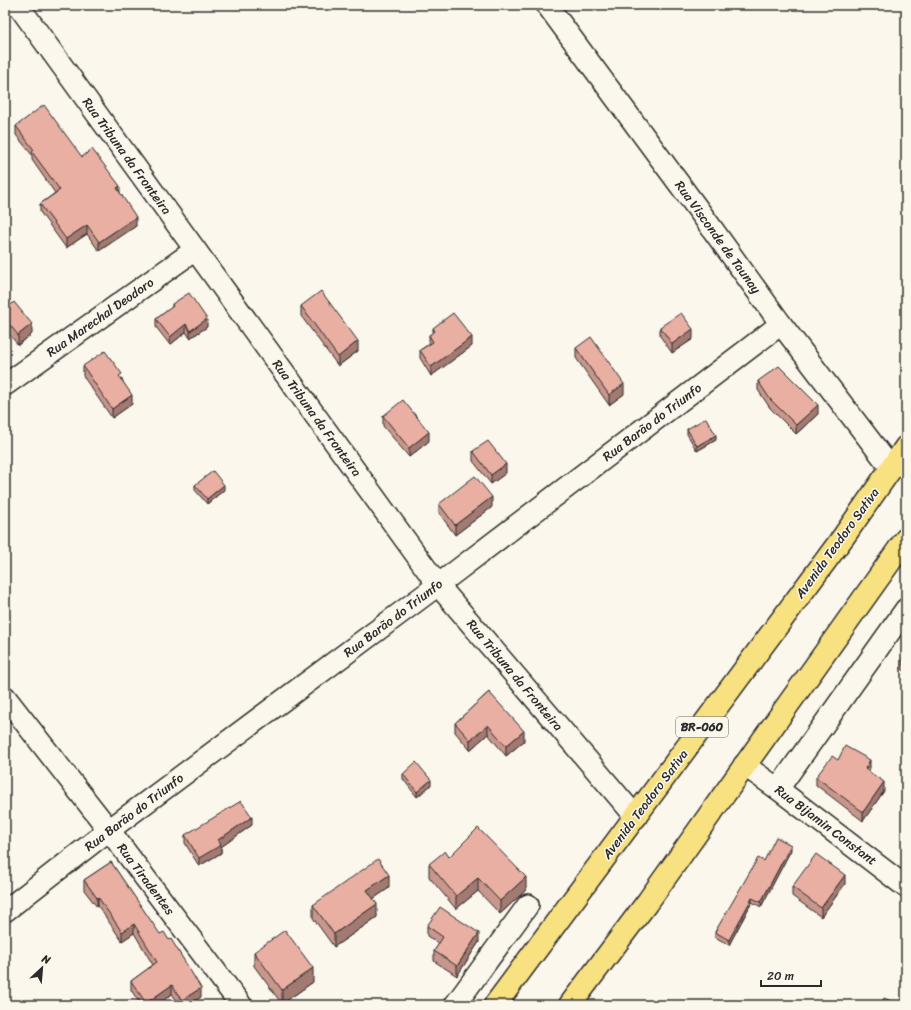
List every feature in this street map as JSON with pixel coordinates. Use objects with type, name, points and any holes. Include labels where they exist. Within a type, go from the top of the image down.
[{"type":"main road","name":"Avenida Teodoro Sativa","points":[[495,1005],[844,536],[906,447]]},
{"type":"main road","points":[[570,1005],[649,900],[906,540]]},
{"type":"street","name":"Rua Tribuna da Fronteira","points":[[18,5],[438,585],[636,817]]},
{"type":"street","name":"Rua Visconde de Taunay","points":[[546,5],[700,212],[781,324],[891,468]]},
{"type":"street","name":"Rua Marechal Deodoro","points":[[5,385],[195,250]]},
{"type":"street","name":"Rua Barão do Triunfo","points":[[5,910],[109,830],[438,585],[781,324]]},
{"type":"street","points":[[778,789],[906,609]]},
{"type":"street","name":"Rua Tiradentes","points":[[5,697],[109,830],[241,1005]]},
{"type":"street","name":"Rua Bijamin Constant","points":[[744,765],[778,789],[906,887]]},
{"type":"street","points":[[455,1005],[528,905]]},
{"type":"building","points":[[44,105],[82,157],[92,149],[120,186],[117,188],[136,217],[99,242],[87,225],[66,239],[40,204],[60,190],[32,152],[34,150],[16,126]]},
{"type":"building","points":[[321,291],[358,341],[338,357],[301,306]]},
{"type":"building","points":[[189,293],[207,319],[190,331],[186,324],[170,337],[156,319],[173,306],[172,304]]},
{"type":"building","points":[[14,302],[32,324],[18,335],[5,319],[5,310]]},
{"type":"building","points":[[453,313],[472,337],[431,367],[420,350],[433,342],[429,335],[435,331],[433,328]]},
{"type":"building","points":[[681,313],[693,329],[672,344],[660,327]]},
{"type":"building","points":[[591,337],[624,384],[609,395],[576,348]]},
{"type":"building","points":[[105,351],[122,374],[119,376],[132,395],[112,409],[83,366]]},
{"type":"building","points":[[779,366],[818,405],[796,425],[770,399],[758,381]]},
{"type":"building","points":[[403,400],[429,432],[409,448],[383,416]]},
{"type":"building","points":[[706,418],[716,435],[697,446],[687,429]]},
{"type":"building","points":[[488,441],[506,464],[491,475],[473,451]]},
{"type":"building","points":[[213,471],[224,485],[207,499],[195,485]]},
{"type":"building","points":[[475,476],[492,497],[455,525],[439,504]]},
{"type":"building","points":[[906,654],[906,662],[902,660]]},
{"type":"building","points":[[489,692],[524,731],[506,746],[488,725],[470,740],[455,723]]},
{"type":"building","points":[[845,746],[870,760],[865,769],[884,782],[863,812],[816,777],[832,756],[838,760]]},
{"type":"building","points":[[416,762],[431,780],[417,792],[403,774]]},
{"type":"building","points":[[241,801],[252,817],[218,840],[221,845],[199,858],[185,835]]},
{"type":"building","points":[[478,828],[526,877],[500,901],[478,878],[456,896],[429,864],[445,851],[449,857]]},
{"type":"building","points":[[776,837],[791,845],[761,902],[752,898],[729,940],[715,932],[758,858],[764,861]]},
{"type":"building","points":[[816,854],[845,875],[821,908],[792,887]]},
{"type":"building","points":[[378,859],[389,875],[367,890],[377,904],[334,934],[313,905]]},
{"type":"building","points":[[111,862],[160,934],[164,932],[169,940],[171,939],[201,988],[182,1000],[172,985],[146,1003],[131,981],[157,962],[134,924],[122,932],[98,897],[97,898],[84,880]]},
{"type":"building","points":[[440,907],[479,933],[457,966],[434,951],[443,937],[427,926]]},
{"type":"building","points":[[285,930],[313,968],[282,990],[254,952]]},
{"type":"building","points":[[884,998],[900,1005],[880,1005]]}]
